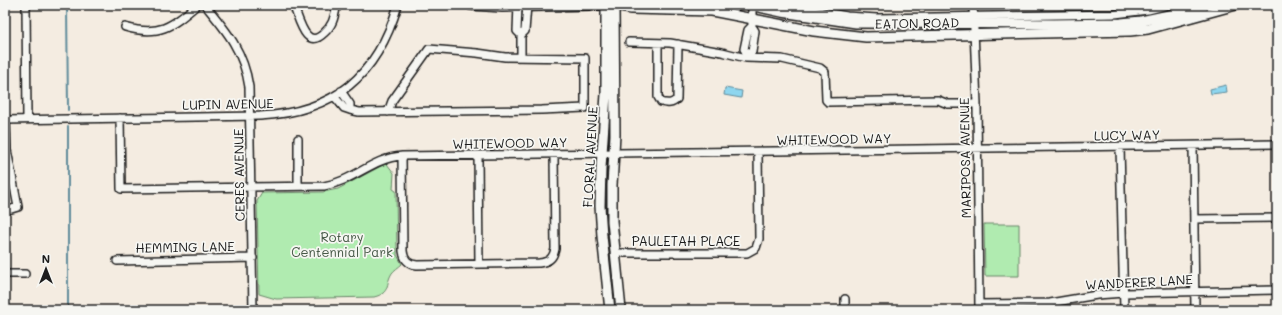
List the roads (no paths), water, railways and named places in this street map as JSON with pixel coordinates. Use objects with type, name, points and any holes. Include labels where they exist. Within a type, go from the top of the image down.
[{"type":"street","points":[[26,5],[28,119]]},
{"type":"street","points":[[125,27],[145,32],[165,28],[176,22],[197,5]]},
{"type":"street","name":"CERES AVENUE","points":[[205,5],[231,37],[243,60],[247,74],[251,116],[253,310]]},
{"type":"street","points":[[294,5],[296,14],[304,30],[309,37],[314,39],[319,38],[330,28],[334,19],[336,8],[332,5]]},
{"type":"street","name":"LUPIN AVENUE","points":[[5,120],[251,116],[279,115],[297,112],[314,106],[334,96],[363,72],[378,54],[398,5]]},
{"type":"street","points":[[471,5],[589,5]]},
{"type":"street","name":"EATON ROAD","points":[[598,5],[610,5],[631,10],[712,8],[752,23],[866,37],[1130,31],[1148,29],[1185,11],[1236,5]]},
{"type":"street","name":"FLORAL AVENUE","points":[[610,5],[616,86],[611,203],[614,253],[621,310]]},
{"type":"street","name":"FLORAL AVENUE","points":[[610,5],[601,168],[601,221],[610,310]]},
{"type":"street","points":[[746,56],[744,49],[748,30],[752,23],[751,5]]},
{"type":"street","name":"EATON ROAD","points":[[751,5],[782,12],[856,23],[1126,14],[1168,5]]},
{"type":"street","name":"EATON ROAD","points":[[783,5],[832,14],[862,17],[1121,23],[1141,21],[1169,15],[1203,5]]},
{"type":"street","name":"MARIPOSA AVENUE","points":[[974,5],[978,149],[979,307]]},
{"type":"street","points":[[521,57],[521,35],[517,31],[523,6]]},
{"type":"street","points":[[629,42],[678,44],[746,56],[782,60],[820,68],[825,72],[826,100],[828,102],[938,100],[948,104],[977,104]]},
{"type":"street","points":[[658,43],[658,98],[661,102],[668,104],[677,100],[678,44]]},
{"type":"street","points":[[334,96],[344,108],[359,112],[388,112],[542,110],[585,108],[585,58],[505,57],[429,49],[392,101],[388,112]]},
{"type":"street","points":[[341,91],[350,104],[350,110]]},
{"type":"street","name":"WHITEWOOD WAY","points":[[120,118],[120,189],[324,186],[342,182],[379,161],[387,158],[402,156],[978,149]]},
{"type":"street","points":[[5,120],[7,150],[18,207],[5,211]]},
{"type":"street","points":[[298,139],[298,186]]},
{"type":"street","name":"LUCY WAY","points":[[978,149],[1277,144]]},
{"type":"street","points":[[1193,146],[1195,310]]},
{"type":"street","points":[[1120,147],[1124,310]]},
{"type":"street","name":"PAULETAH PLACE","points":[[614,253],[747,253],[756,248],[759,239],[758,152]]},
{"type":"street","points":[[402,156],[403,251],[407,262],[417,265],[545,262],[550,259],[554,254],[555,249],[554,155]]},
{"type":"street","points":[[478,156],[479,264]]},
{"type":"street","points":[[1194,219],[1277,218]]},
{"type":"street","name":"HEMMING LANE","points":[[117,261],[253,258]]},
{"type":"street","points":[[5,274],[25,274]]},
{"type":"street","name":"WANDERER LANE","points":[[979,307],[1050,303],[1097,294],[1277,290]]},
{"type":"street","points":[[845,299],[845,310]]},
{"type":"water","points":[[1226,85],[1227,92],[1211,94],[1210,89]]},
{"type":"water","points":[[725,88],[742,91],[741,98],[724,95]]},
{"type":"waterway","points":[[67,5],[68,110]]},
{"type":"waterway","points":[[68,126],[68,310]]},
{"type":"park label","name":"Rotary Centennial Park","points":[[342,244]]}]
